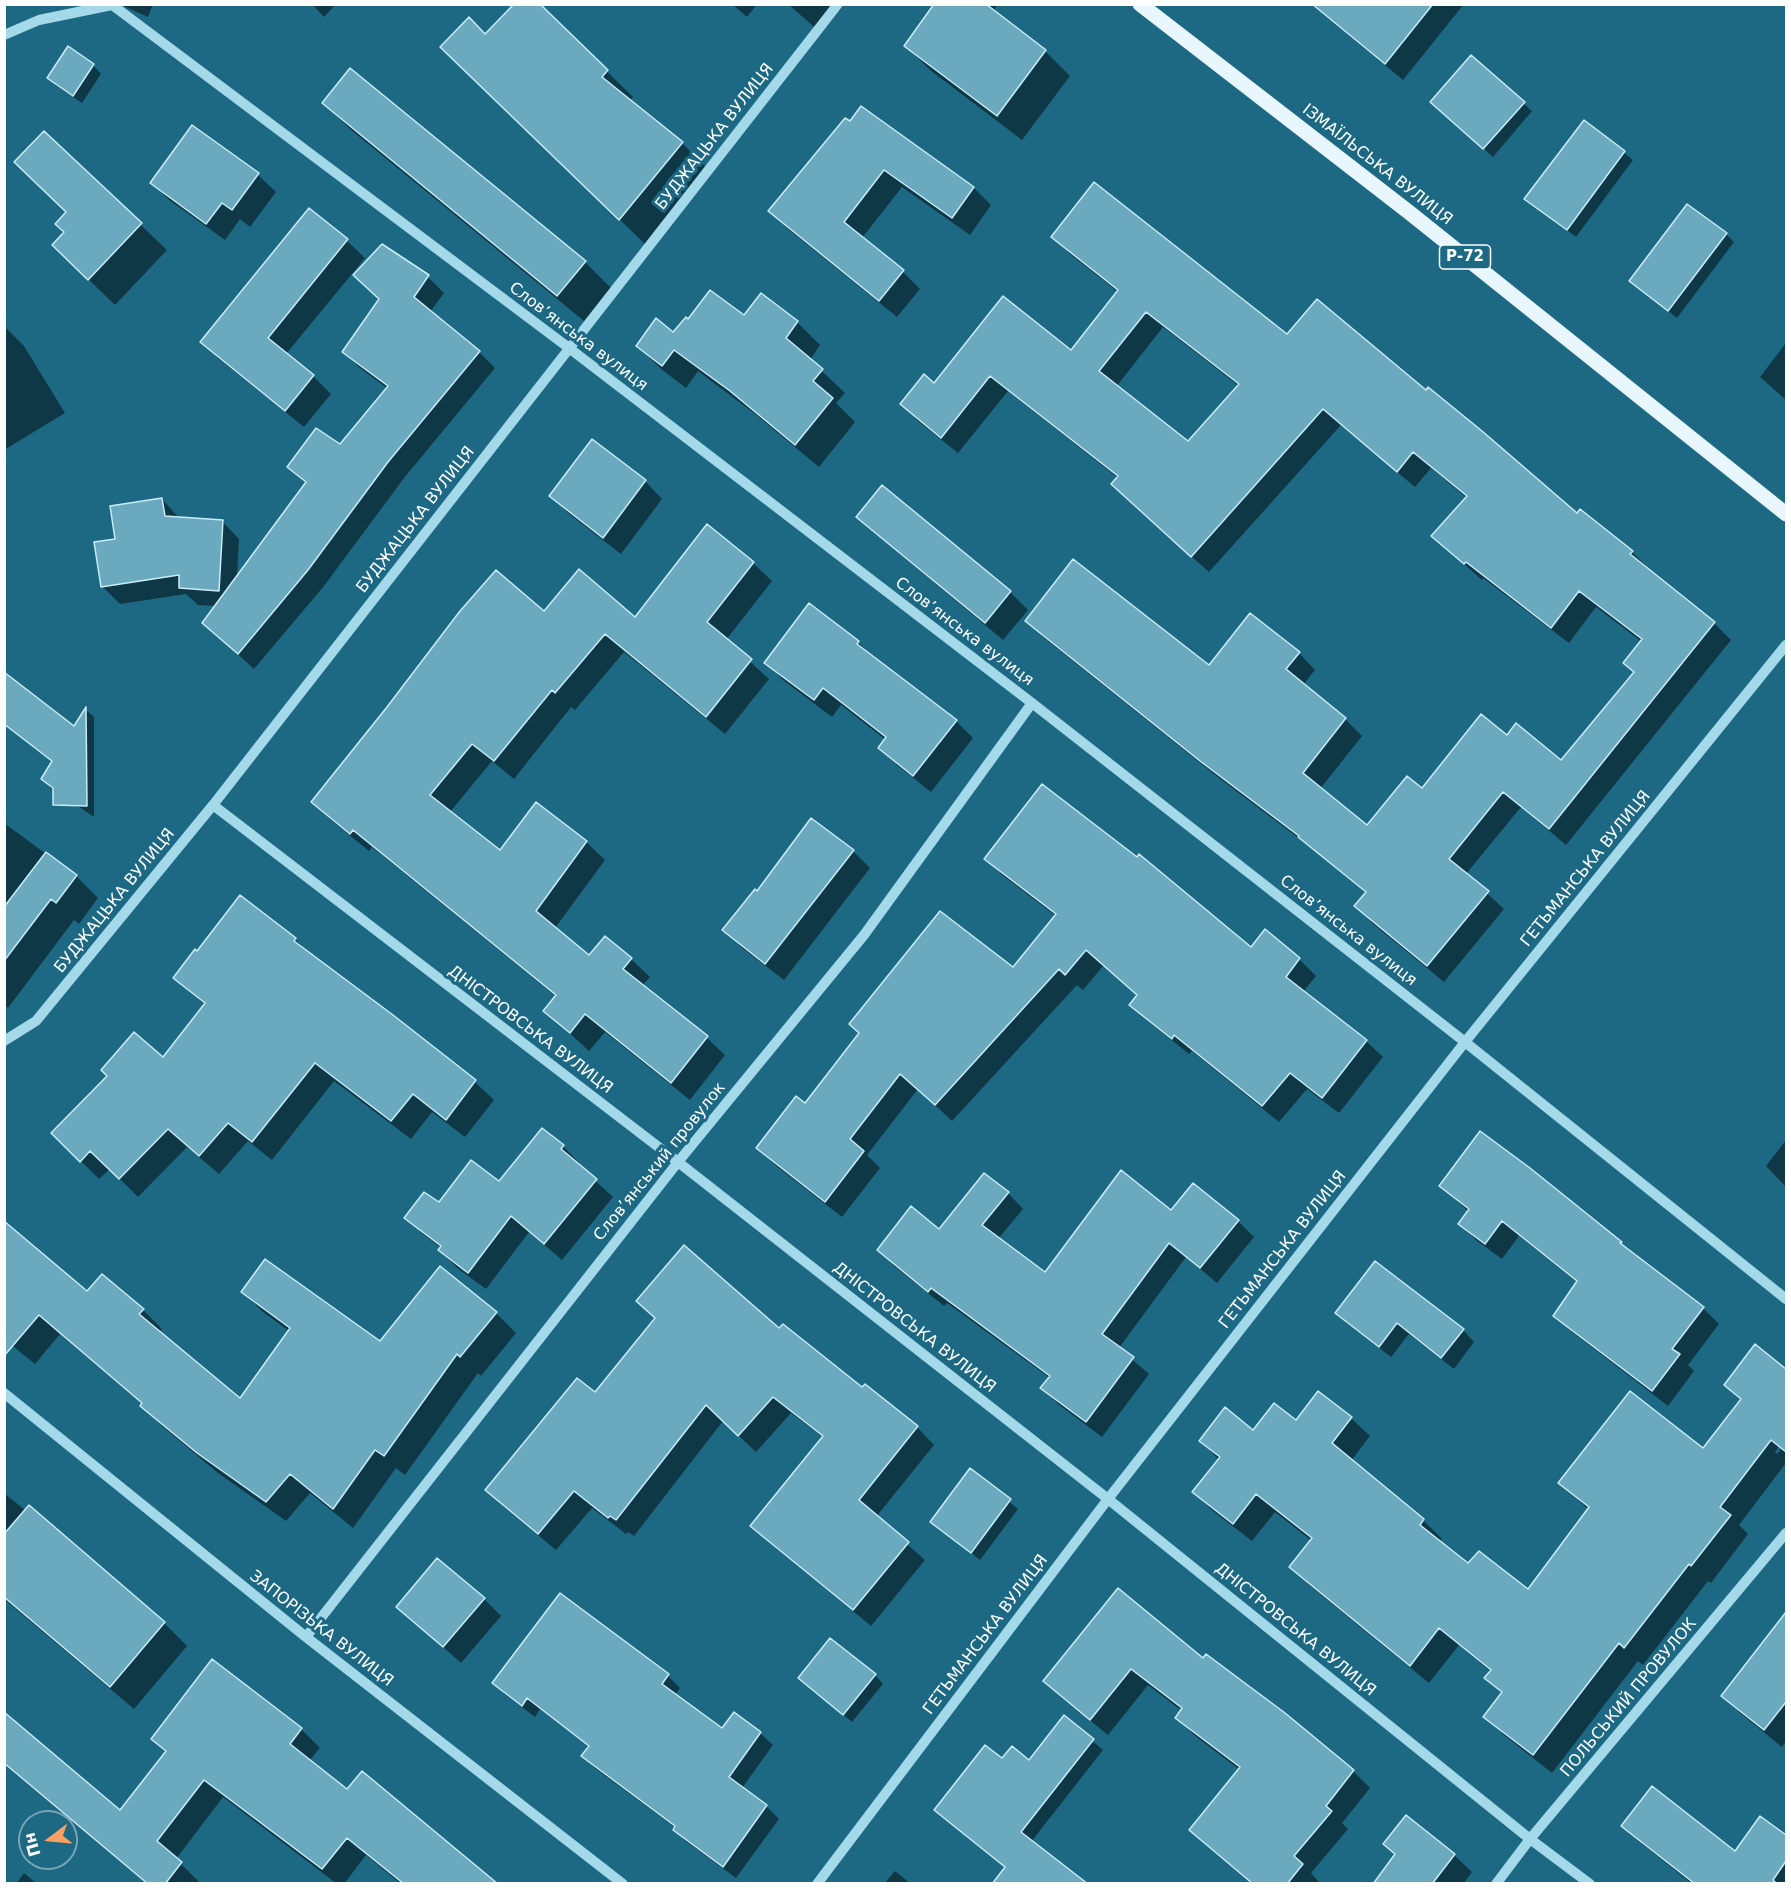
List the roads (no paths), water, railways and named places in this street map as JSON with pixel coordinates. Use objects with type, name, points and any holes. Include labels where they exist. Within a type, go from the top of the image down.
[{"type":"main road","name":"ІЗМАЇЛЬСЬКА ВУЛИЦЯ","points":[[1140,4],[1410,213],[1786,514]]},
{"type":"street","name":"БУДЖАЦЬКА ВУЛИЦЯ","points":[[4,1041],[36,1021],[213,805],[838,4]]},
{"type":"street","name":"Словʼянська вулиця","points":[[111,5],[569,348],[1032,703],[1465,1042],[1786,1299]]},
{"type":"street","points":[[4,35],[39,20],[111,5]]},
{"type":"street","name":"ГЕТЬМАНСЬКА ВУЛИЦЯ","points":[[817,1884],[1108,1499],[1465,1042],[1786,645]]},
{"type":"street","name":"Словʼянський провулок","points":[[306,1637],[678,1162],[864,935],[1032,703]]},
{"type":"street","name":"ДНІСТРОВСЬКА ВУЛИЦЯ","points":[[213,805],[678,1162],[1108,1499],[1530,1839],[1590,1884]]},
{"type":"street","name":"ЗАПОРІЗЬКА ВУЛИЦЯ","points":[[4,1393],[306,1637],[623,1884]]},
{"type":"street","name":"ПОЛЬСЬКИЙ ПРОВУЛОК","points":[[1496,1884],[1530,1839],[1786,1533]]}]
